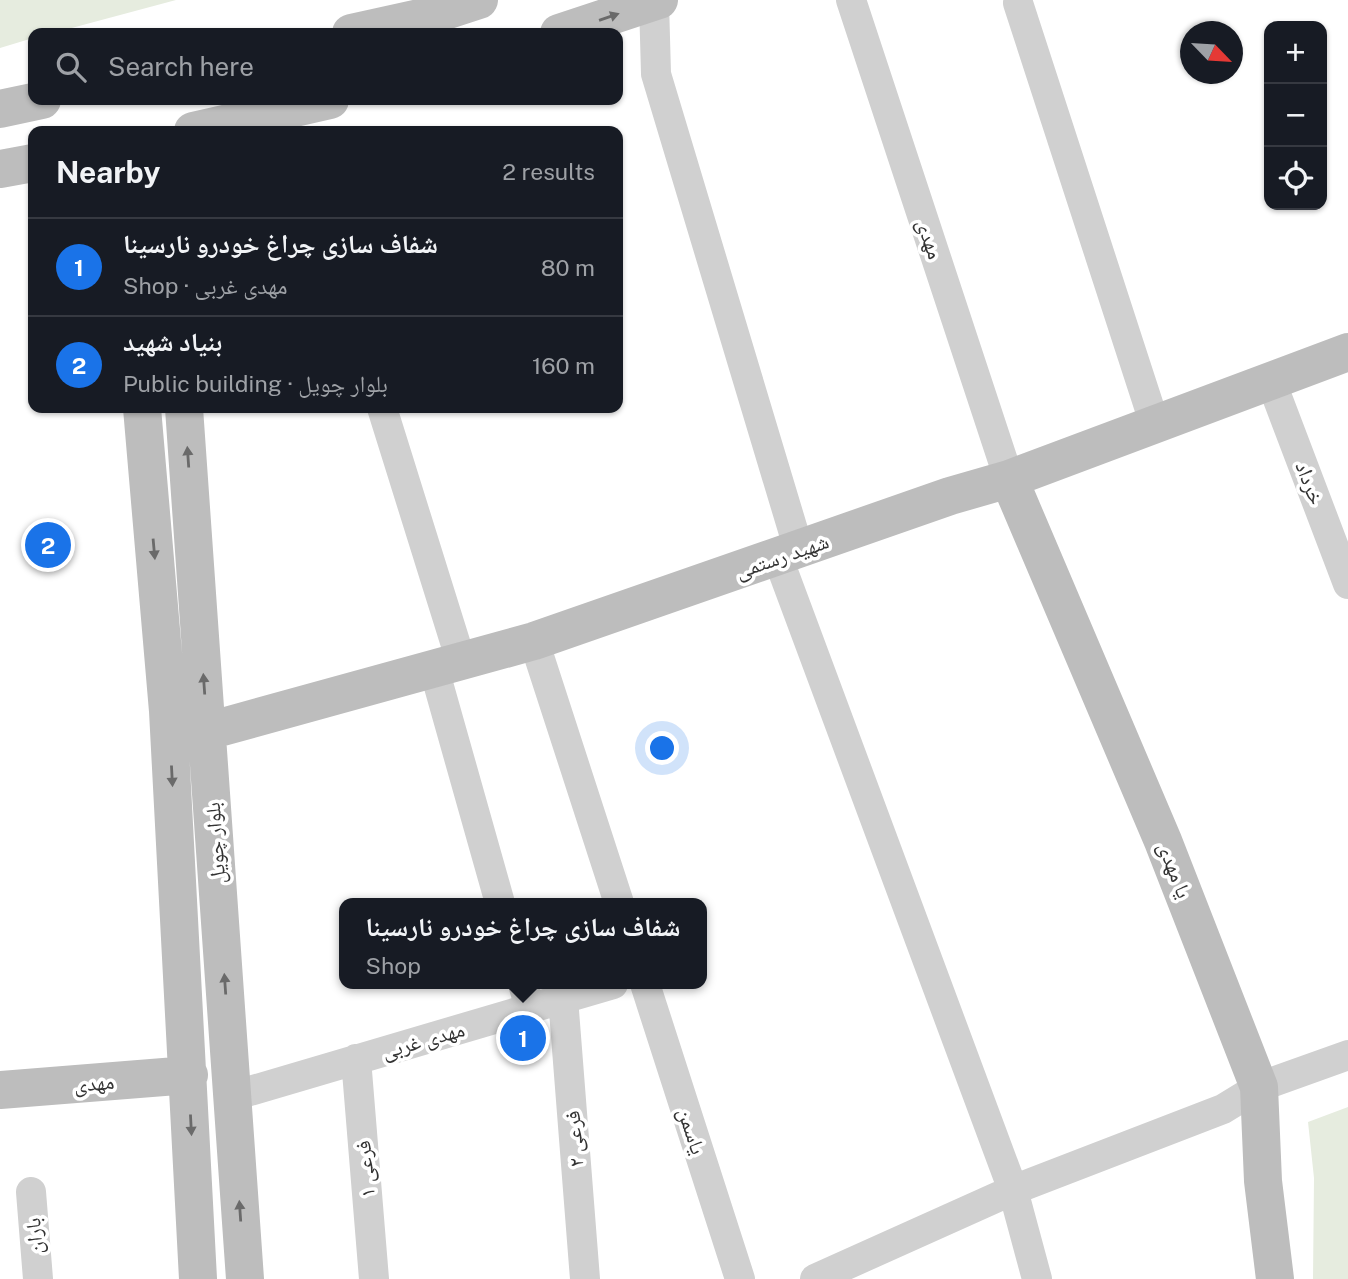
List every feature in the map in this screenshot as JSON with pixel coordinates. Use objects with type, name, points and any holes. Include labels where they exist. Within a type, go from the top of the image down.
[{"type":"street","points":[[374,28],[433,15],[479,0]]},
{"type":"street","name":"مهدی","points":[[851,0],[1009,479]]},
{"type":"street","points":[[574,28],[656,1],[656,74],[788,554],[1013,1190],[1037,1279]]},
{"type":"street","points":[[1018,4],[1155,425]]},
{"type":"street","points":[[0,109],[28,103]]},
{"type":"street","points":[[244,125],[292,121],[321,105]]},
{"type":"street","name":"شهید رستمی","points":[[208,731],[534,641],[950,496],[1009,479],[1348,352]]},
{"type":"street","name":"خرداد","points":[[1271,381],[1348,584]]},
{"type":"street","name":"بلوار چویل","points":[[142,413],[168,711],[198,1279]]},
{"type":"street","name":"بلوار چویل","points":[[184,413],[245,1279]]},
{"type":"street","points":[[383,413],[448,665],[499,898]]},
{"type":"street","name":"یا مهدی","points":[[1009,479],[1163,841],[1259,1087],[1263,1181],[1275,1279]]},
{"type":"street","points":[[534,641],[617,898]]},
{"type":"street","name":"مهدی غربی","points":[[233,1096],[356,1059],[526,996],[564,998],[596,989]]},
{"type":"street","name":"یاسمن","points":[[647,989],[740,1279]]},
{"type":"street","name":"فرعی ۲","points":[[564,998],[585,1279]]},
{"type":"street","points":[[815,1279],[1013,1190],[1223,1109],[1259,1087],[1348,1055]]},
{"type":"street","name":"فرعی ۱","points":[[356,1059],[374,1279]]},
{"type":"street","name":"مهدی","points":[[0,1090],[189,1075]]},
{"type":"street","name":"باران","points":[[31,1192],[38,1279]]},
{"type":"shaded area","points":[[0,0],[176,0],[72,28],[28,28],[28,40],[0,48]]},
{"type":"shaded area","points":[[1348,1107],[1348,1279],[1313,1279],[1314,1178],[1308,1122]]},
{"type":"place","name":"بنیاد شهید","points":[[48,545]]},
{"type":"place","name":"شفاف سازی چراغ خودرو نارسینا","points":[[523,1038]]}]
